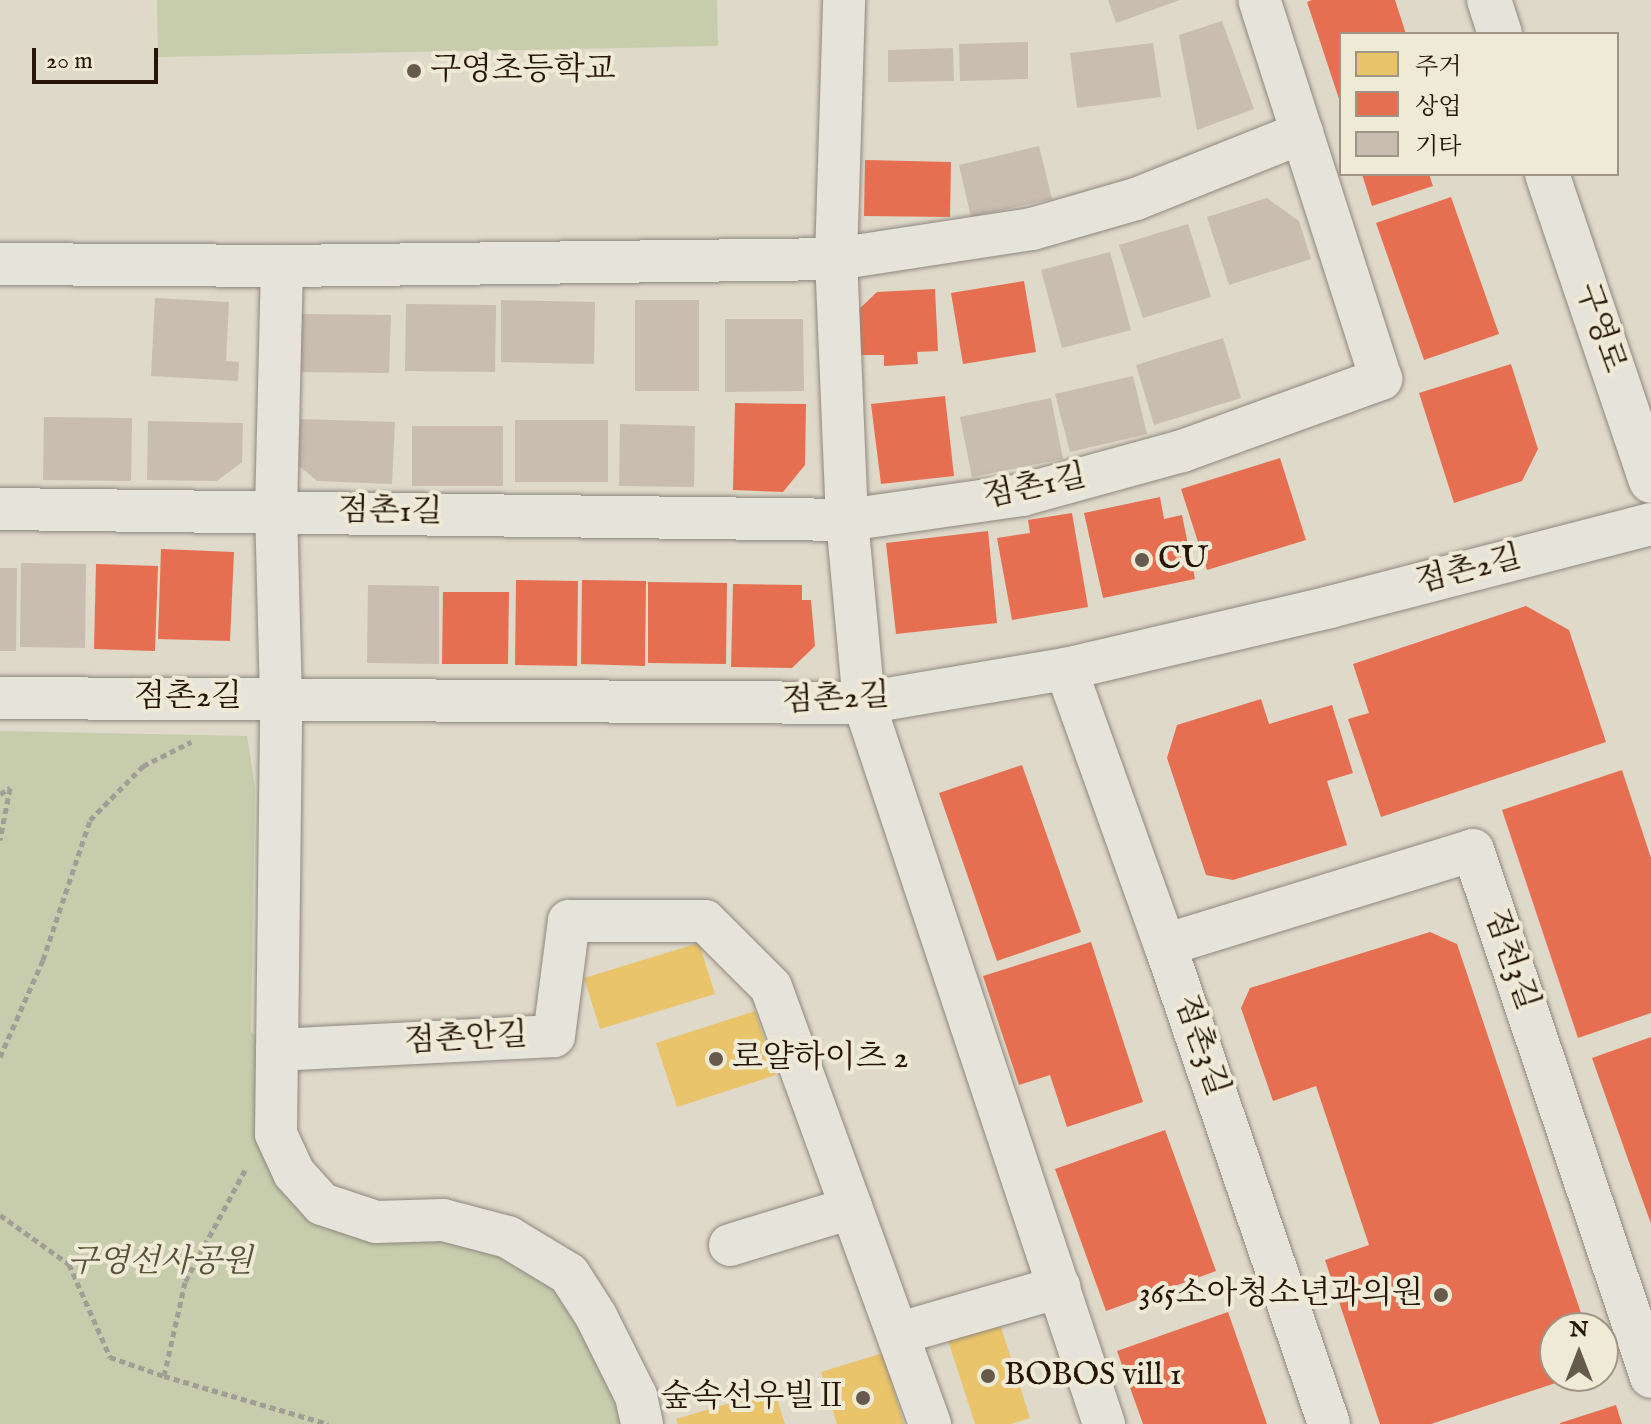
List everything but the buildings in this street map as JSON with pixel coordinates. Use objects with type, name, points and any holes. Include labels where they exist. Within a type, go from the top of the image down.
[{"type":"main road","points":[[1489,0],[1499,32]]},
{"type":"main road","name":"구영로","points":[[1548,176],[1651,481]]},
{"type":"street","points":[[844,0],[836,259],[847,520],[864,703],[1104,1424]]},
{"type":"street","name":"점촌1길","points":[[0,509],[847,520],[1022,495],[1182,451],[1381,379],[1259,0]]},
{"type":"street","points":[[0,264],[282,266],[836,259],[1032,229],[1136,199],[1302,133]]},
{"type":"street","points":[[282,266],[276,511],[281,699],[276,1134],[294,1173],[322,1204],[376,1222],[443,1220],[508,1237],[569,1274],[596,1316],[636,1396],[642,1424]]},
{"type":"street","name":"점촌2길","points":[[0,698],[864,703],[1066,669],[1346,603],[1651,524]]},
{"type":"street","name":"점촌3길","points":[[1066,669],[1165,945],[1329,1424]]},
{"type":"street","name":"점천3길","points":[[1165,945],[1473,850],[1651,1377]]},
{"type":"street","name":"점촌안길","points":[[277,1050],[554,1036],[569,921],[705,921],[771,987],[900,1333],[930,1424]]},
{"type":"street","points":[[730,1245],[851,1208]]},
{"type":"street","points":[[900,1333],[1059,1287]]},
{"type":"path","points":[[0,1057],[43,960],[90,820],[143,766],[198,739]]},
{"type":"path","points":[[0,794],[10,788],[0,840]]},
{"type":"path","points":[[164,1376],[185,1282],[244,1174],[276,1106]]},
{"type":"path","points":[[0,1215],[69,1264],[110,1357],[328,1424]]},
{"type":"green space","points":[[157,0],[717,0],[718,46],[158,57]]},
{"type":"green space","name":"구영선사공원","points":[[0,731],[247,736],[255,787],[251,1032],[277,1050],[294,1173],[569,1274],[642,1424],[0,1424]]},
{"type":"place","name":"구영초등학교","points":[[414,71]]},
{"type":"place","name":"CU","points":[[1142,560]]},
{"type":"place","name":"로얄하이츠 2","points":[[716,1059]]},
{"type":"place","name":"365소아청소년과의원","points":[[1441,1295]]},
{"type":"place","name":"BOBOS vill 1","points":[[988,1376]]},
{"type":"place","name":"숲속선우빌Ⅱ","points":[[863,1398]]}]
